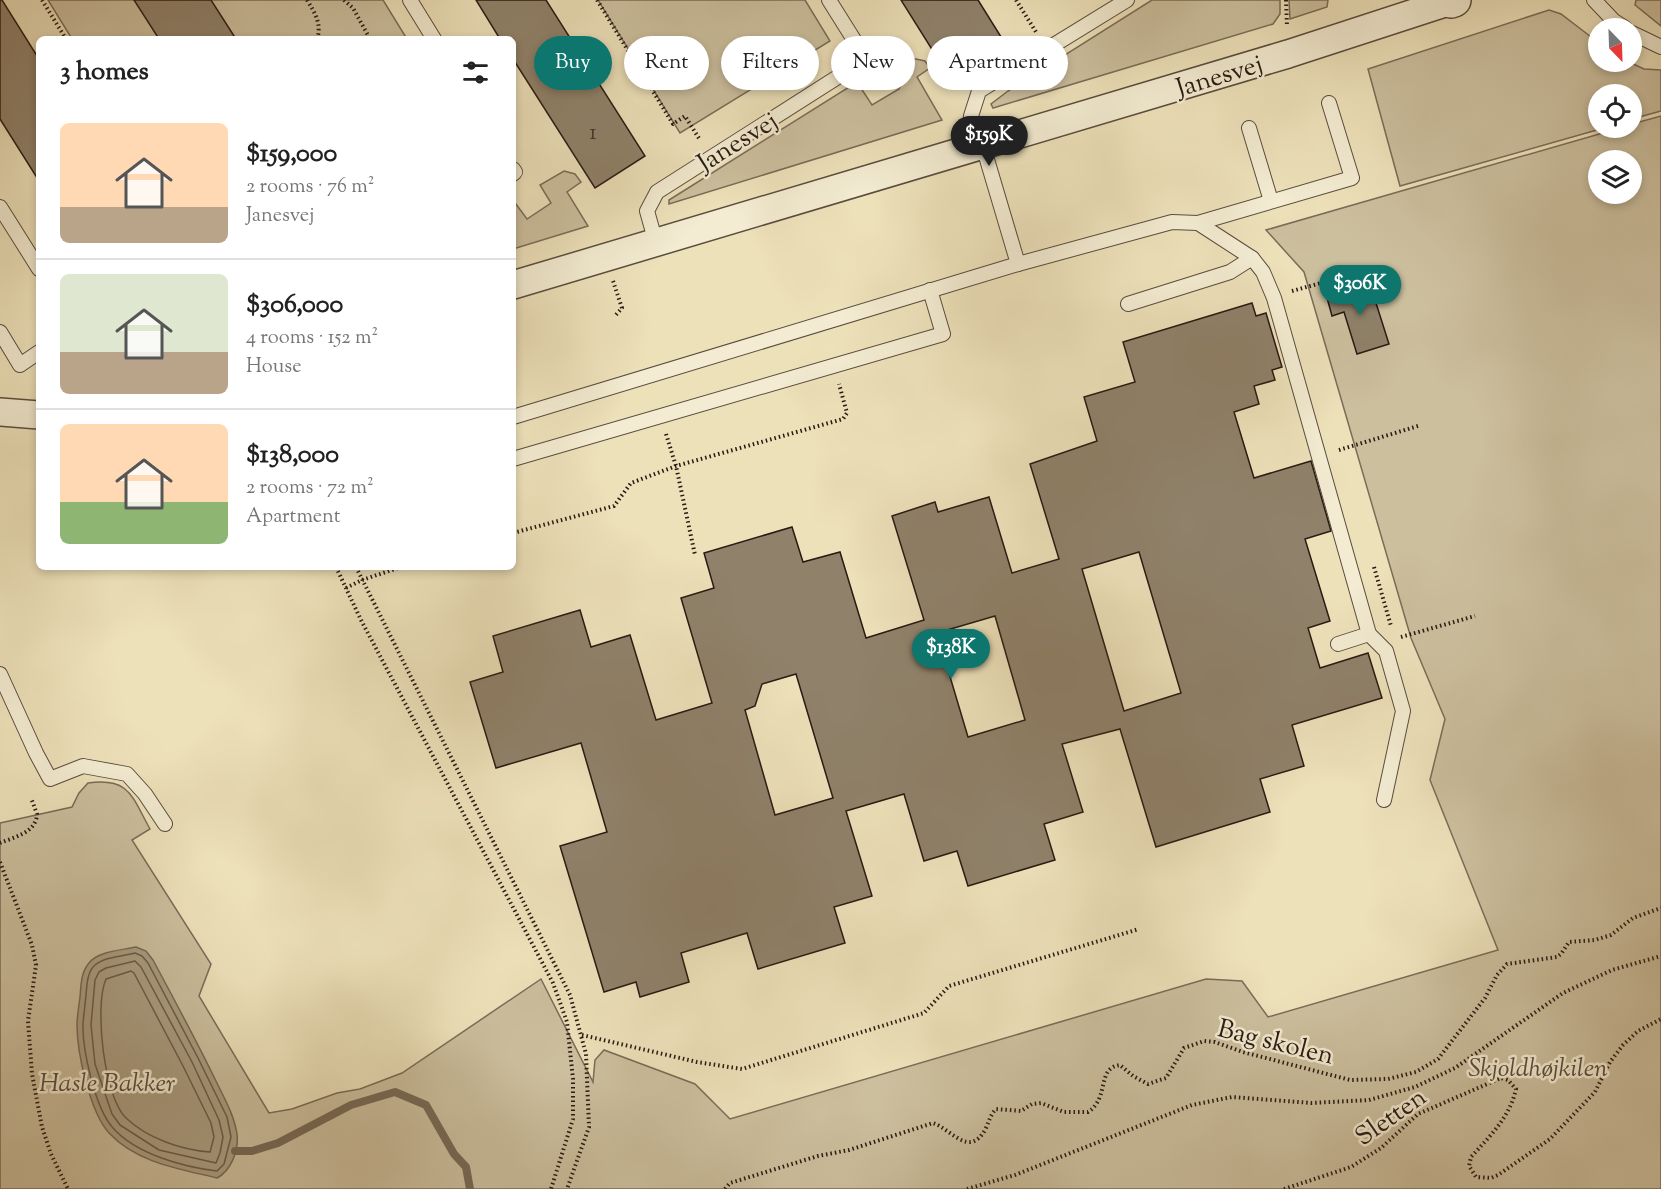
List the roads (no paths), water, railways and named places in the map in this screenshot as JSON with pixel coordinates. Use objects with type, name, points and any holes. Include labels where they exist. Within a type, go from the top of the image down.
[{"type":"street","name":"Janesvej","points":[[516,284],[1288,54],[1452,1]]},
{"type":"street","points":[[0,412],[36,415]]},
{"type":"lane","points":[[410,0],[432,36]]},
{"type":"lane","name":"Janesvej","points":[[656,243],[647,211],[657,192],[866,59],[829,0]]},
{"type":"lane","points":[[1018,264],[983,146],[971,116],[979,91],[1127,0]]},
{"type":"lane","points":[[1594,0],[1611,18]]},
{"type":"lane","points":[[1642,38],[1661,47]]},
{"type":"lane","points":[[516,416],[1018,264],[1172,222],[1198,223],[1352,178],[1329,103]]},
{"type":"lane","points":[[1249,128],[1271,201]]},
{"type":"lane","points":[[0,207],[36,264]]},
{"type":"lane","points":[[1198,223],[1252,258],[1263,272],[1273,296],[1369,634],[1386,651],[1403,711],[1384,800]]},
{"type":"lane","points":[[1128,304],[1230,272],[1252,258]]},
{"type":"lane","points":[[516,458],[943,334],[930,290]]},
{"type":"lane","points":[[0,332],[20,365],[36,354]]},
{"type":"lane","points":[[1338,644],[1369,634]]},
{"type":"lane","points":[[0,674],[50,779],[83,766],[127,774],[145,794],[165,824]]},
{"type":"water","points":[[136,947],[146,951],[153,960],[200,1049],[233,1119],[237,1134],[235,1153],[230,1165],[217,1178],[174,1168],[132,1151],[109,1133],[91,1097],[82,1066],[78,1037],[77,1018],[83,975],[89,963],[98,956]]},
{"type":"waterway","points":[[235,1151],[252,1151],[278,1143],[351,1105],[395,1092],[426,1105],[454,1154],[466,1167],[470,1189]]},
{"type":"park label","name":"Skjoldhøjkilen","points":[[1538,1067]]},
{"type":"park label","name":"Hasle Bakker","points":[[107,1082]]}]
